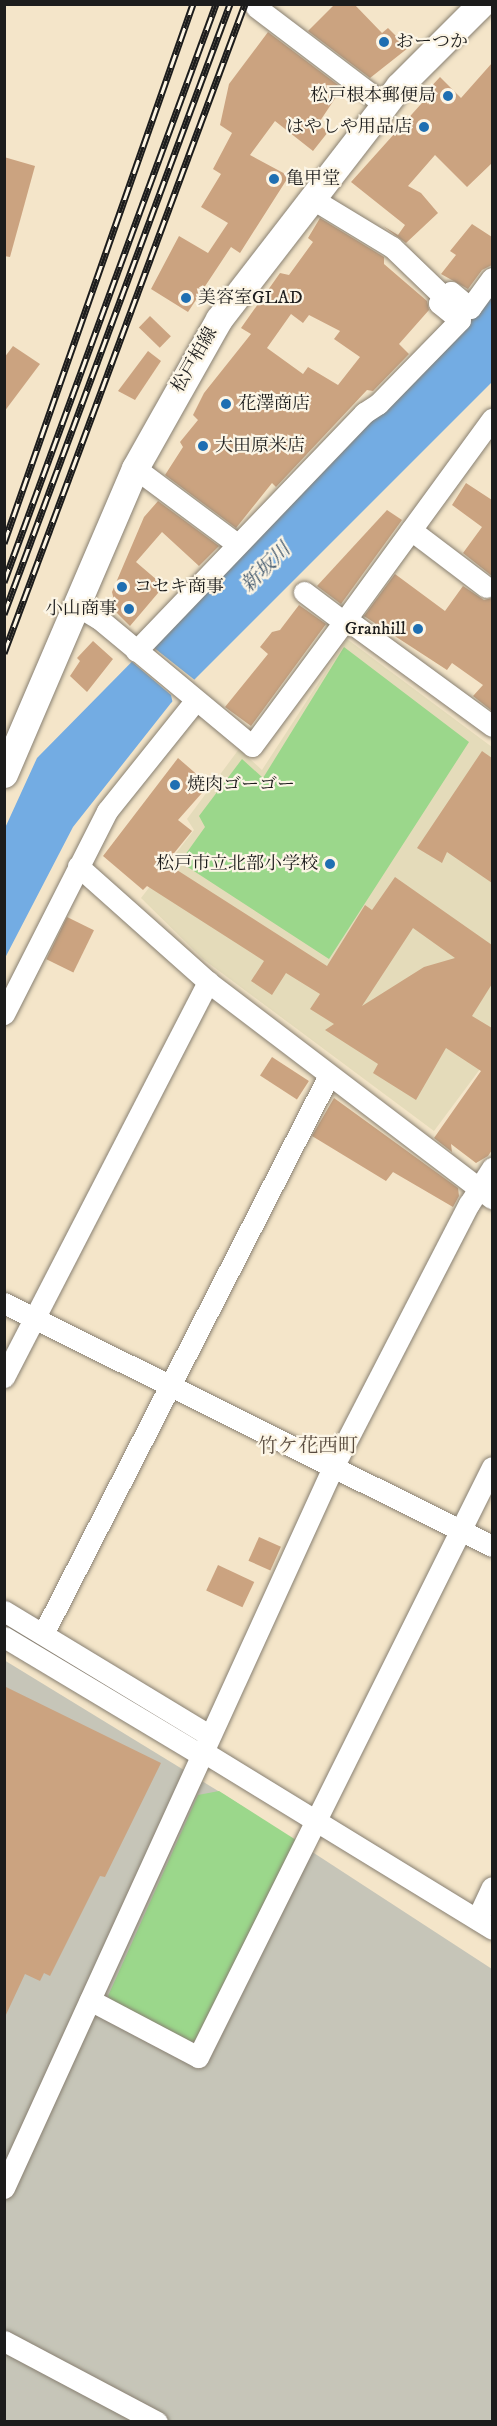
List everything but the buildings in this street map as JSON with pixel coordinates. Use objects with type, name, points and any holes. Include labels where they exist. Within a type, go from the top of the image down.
[{"type":"main road","name":"松戸柏線","points":[[4,774],[135,468],[219,319],[384,104],[481,4]]},
{"type":"street","points":[[256,7],[384,104]]},
{"type":"street","points":[[311,198],[392,248],[445,298]]},
{"type":"street","points":[[137,652],[237,544],[460,320],[439,303],[451,292],[470,308],[492,278]]},
{"type":"street","points":[[76,605],[98,618],[252,746],[492,419]]},
{"type":"street","points":[[135,468],[237,544]]},
{"type":"street","points":[[411,530],[486,587]]},
{"type":"street","points":[[304,592],[492,726]]},
{"type":"street","points":[[4,1014],[107,811],[194,698]]},
{"type":"street","points":[[78,866],[208,982],[486,1192]]},
{"type":"street","points":[[4,1377],[208,982]]},
{"type":"street","points":[[43,1634],[168,1384],[329,1075]]},
{"type":"street","points":[[4,2188],[333,1467],[486,1192],[492,1168]]},
{"type":"street","points":[[4,1303],[492,1546]]},
{"type":"street","points":[[90,2000],[198,2057],[492,1467]]},
{"type":"street","points":[[4,1611],[43,1634],[204,1747],[315,1821],[484,1924],[492,1887]]},
{"type":"street","points":[[4,1637],[204,1747]]},
{"type":"street","points":[[4,2342],[157,2421]]},
{"type":"shaded area","name":"松戸市立北部小学校","points":[[347,639],[492,747],[492,1053],[434,1131],[203,959],[141,898],[194,830],[187,819],[239,749],[262,770]]},
{"type":"shaded area","points":[[4,1660],[228,1797],[492,1969],[492,2421],[5,2421]]},
{"type":"green space","points":[[344,647],[469,742],[329,959],[180,862],[205,827],[199,816],[242,759],[263,778]]},
{"type":"green space","points":[[219,1791],[296,1840],[201,2041],[187,2042],[115,2005],[108,1996],[198,1795]]},
{"type":"water","name":"新坂川","points":[[492,287],[492,382],[171,703],[73,827],[5,958],[5,828],[37,758],[378,412]]},
{"type":"pier","points":[[148,643],[196,681],[173,704],[171,695],[131,661]]},
{"type":"railway","points":[[4,543],[193,4]]},
{"type":"railway","points":[[4,582],[216,4]]},
{"type":"railway","points":[[4,614],[230,4]]},
{"type":"railway","points":[[4,653],[245,4]]},
{"type":"place","name":"おーつか","points":[[384,42]]},
{"type":"place","name":"松戸根本郵便局","points":[[448,96]]},
{"type":"place","name":"はやしや用品店","points":[[424,127]]},
{"type":"place","name":"亀甲堂","points":[[274,179]]},
{"type":"place","name":"美容室GLAD","points":[[186,298]]},
{"type":"place","name":"花澤商店","points":[[226,404]]},
{"type":"place","name":"大田原米店","points":[[203,446]]},
{"type":"place","name":"コセキ商事","points":[[122,587]]},
{"type":"place","name":"小山商事","points":[[129,609]]},
{"type":"place","name":"Granhill","points":[[418,629]]},
{"type":"place","name":"焼肉ゴーゴー","points":[[175,785]]},
{"type":"place","name":"松戸市立北部小学校","points":[[330,864]]},
{"type":"district","name":"竹ケ花西町","points":[[308,1446]]}]
